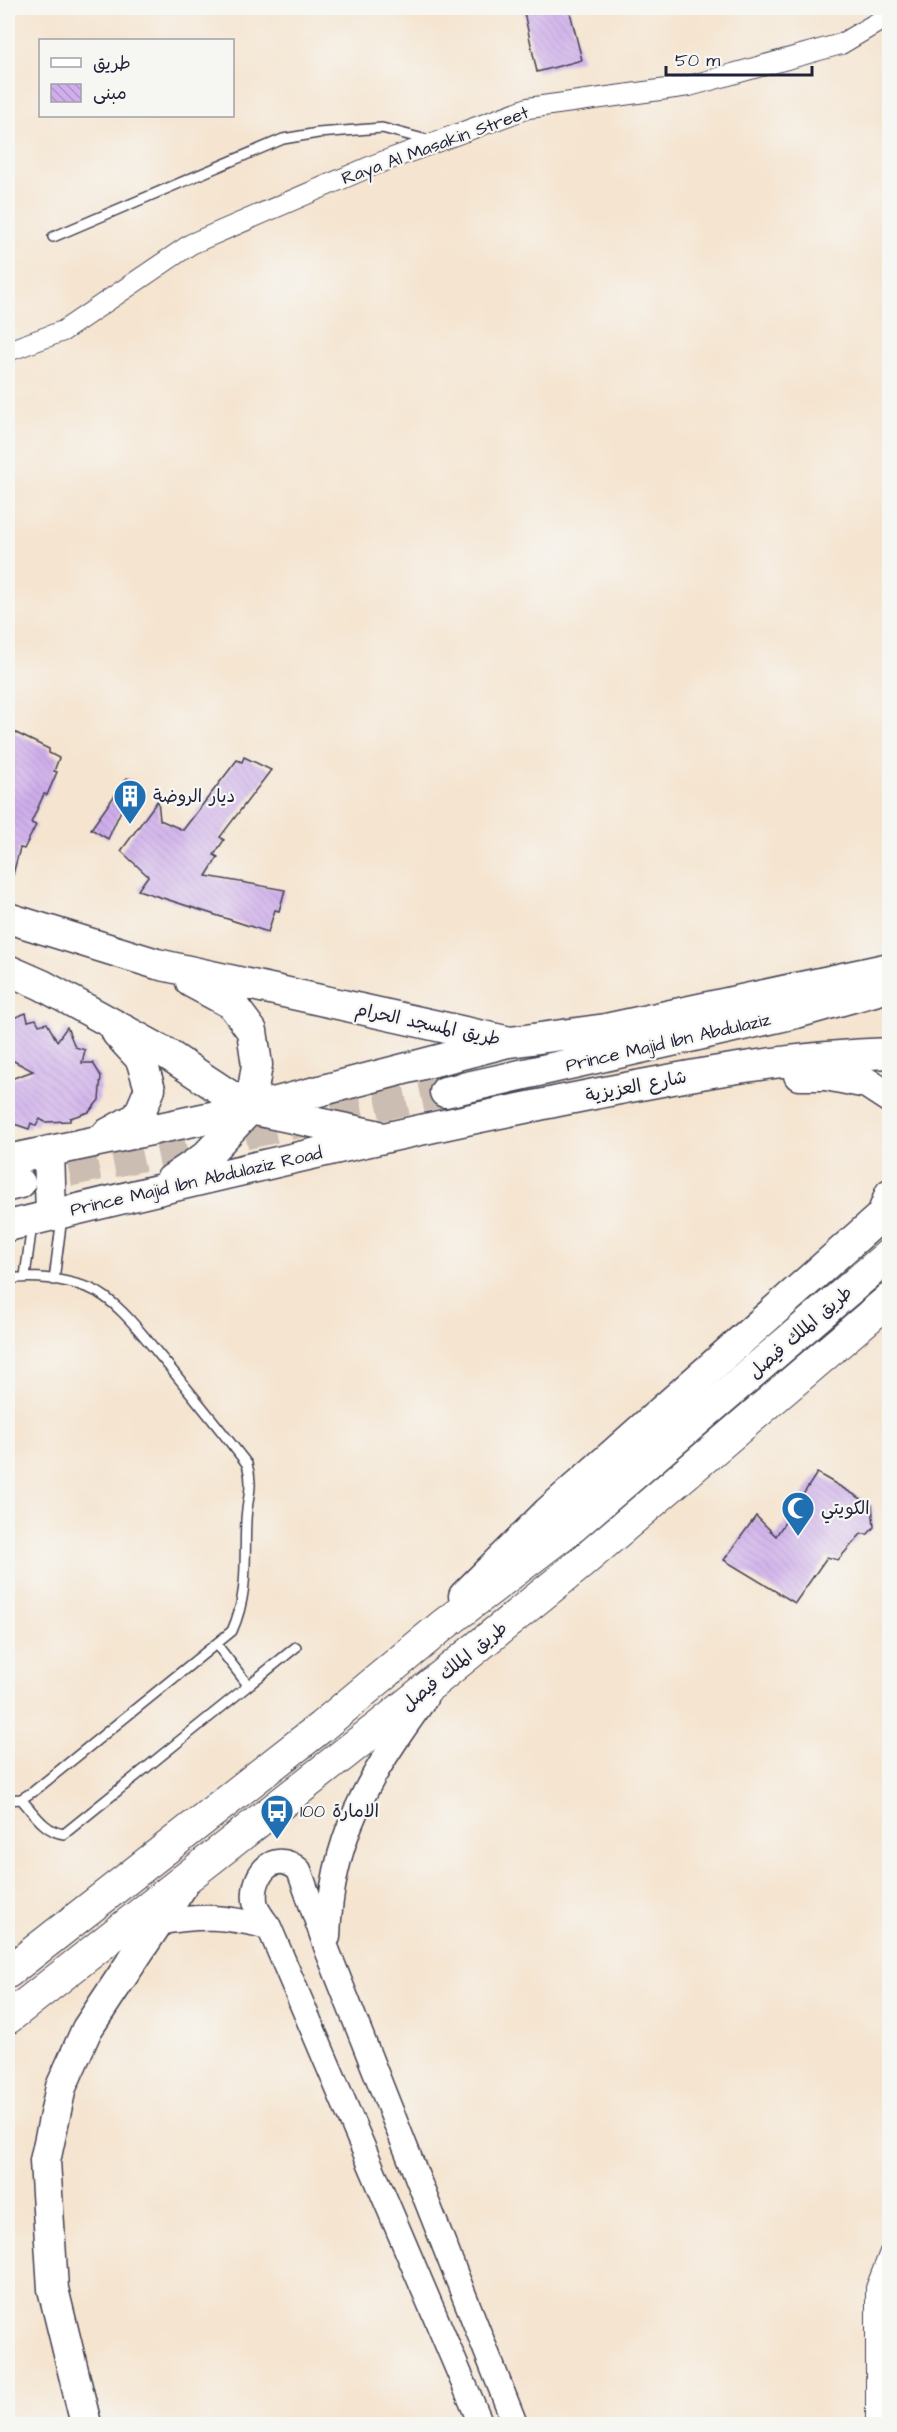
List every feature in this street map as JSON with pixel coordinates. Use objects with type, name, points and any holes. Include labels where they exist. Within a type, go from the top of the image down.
[{"type":"highway","name":"طريق الملك فيصل","points":[[8,1972],[321,1727],[442,1626],[572,1527],[890,1254]]},
{"type":"highway","name":"طريق الملك فيصل","points":[[8,2018],[580,1564],[890,1299]]},
{"type":"main road","name":"طريق المسجد الحرام","points":[[8,918],[158,964],[510,1042],[606,1029],[890,968]]},
{"type":"main road","points":[[156,1190],[205,1157],[250,1109],[257,1065],[252,1031],[232,1004],[158,964]]},
{"type":"main road","points":[[8,970],[42,985],[164,1052],[250,1109],[385,1137]]},
{"type":"main road","name":"Prince Majid Ibn Abdulaziz","points":[[445,1092],[796,1013],[890,987]]},
{"type":"main road","points":[[94,1142],[138,1117],[150,1089],[141,1059],[107,1021]]},
{"type":"main road","points":[[12,1176],[49,1151],[250,1109],[510,1042]]},
{"type":"main road","name":"شارع العزيزية","points":[[385,1137],[688,1075],[846,1055],[890,1053]]},
{"type":"main road","points":[[688,1075],[826,1075],[867,1083],[890,1098]]},
{"type":"main road","name":"Prince Majid Ibn Abdulaziz Road","points":[[39,1219],[385,1137]]},
{"type":"main road","points":[[39,1219],[49,1151]]},
{"type":"main road","points":[[403,1659],[548,1512],[887,1206]]},
{"type":"main road","points":[[86,2424],[53,2289],[45,2161],[62,2087],[87,2029],[189,1875]]},
{"type":"street","name":"Raya Al Masakin Street","points":[[8,351],[63,331],[191,244],[374,165],[528,108],[689,86],[841,44],[890,15]]},
{"type":"street","points":[[328,1952],[329,1901],[341,1850],[360,1800],[386,1752],[441,1676]]},
{"type":"street","points":[[481,2424],[269,1927],[256,1905],[259,1876],[276,1861],[289,1862],[298,1870],[328,1952],[515,2424]]},
{"type":"street","points":[[157,1923],[209,1916],[269,1927]]},
{"type":"street","points":[[876,2424],[876,2288],[890,2252]]},
{"type":"street","points":[[466,2391],[496,2378]]},
{"type":"lane","points":[[52,237],[283,139],[318,133],[382,128],[437,142]]},
{"type":"lane","points":[[25,1276],[39,1219]]},
{"type":"lane","points":[[39,1219],[54,1280]]},
{"type":"lane","points":[[8,1279],[25,1276],[54,1280],[89,1288],[105,1298],[122,1313],[196,1399],[247,1464],[251,1476],[251,1495],[246,1518],[245,1590],[240,1614],[232,1631],[34,1791],[21,1799],[8,1800]]},
{"type":"lane","points":[[217,1645],[248,1685]]},
{"type":"lane","points":[[21,1799],[54,1833],[64,1834],[296,1647]]},
{"type":"building","points":[[523,8],[569,8],[582,60],[537,72]]},
{"type":"building","points":[[12,731],[49,749],[49,753],[59,758],[54,771],[57,772],[31,823],[36,825],[24,849],[20,848],[12,878],[8,877],[8,738]]},
{"type":"building","points":[[244,757],[271,770],[220,837],[224,840],[214,855],[218,857],[206,876],[285,890],[279,911],[275,910],[268,932],[138,890],[148,876],[121,851],[158,800],[160,820],[183,830],[237,760],[242,762]]},
{"type":"building","points":[[127,778],[134,782],[108,839],[91,829]]},
{"type":"building","points":[[26,1013],[28,1021],[36,1019],[39,1025],[47,1023],[57,1041],[67,1027],[75,1047],[85,1050],[82,1063],[93,1063],[101,1076],[99,1100],[89,1112],[70,1118],[70,1121],[45,1122],[40,1119],[36,1126],[31,1123],[29,1129],[8,1122],[8,1080],[33,1071],[8,1058],[8,1020]]},
{"type":"building","name":"الكويتي","points":[[817,1473],[872,1505],[874,1527],[868,1534],[861,1534],[838,1560],[827,1557],[795,1603],[724,1560],[756,1516],[776,1536]]},
{"type":"tunnel","points":[[25,1181],[445,1092]]},
{"type":"place","name":"ديار الروضة","points":[[130,825]]},
{"type":"place","name":"الكويتي","points":[[798,1537]]},
{"type":"place","name":"الامارة 100","points":[[277,1840]]}]
